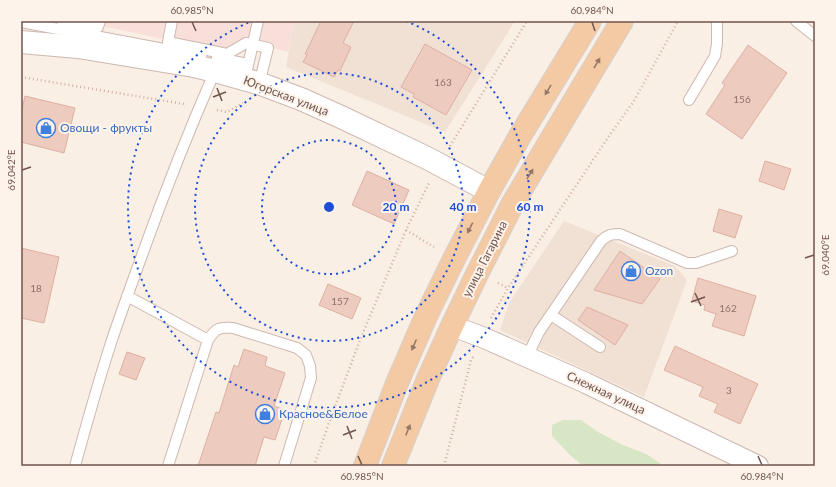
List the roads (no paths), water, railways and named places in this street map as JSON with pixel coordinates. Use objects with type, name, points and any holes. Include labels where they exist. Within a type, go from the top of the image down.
[{"type":"main road","points":[[365,466],[397,383],[427,314],[454,259],[489,191],[520,136],[590,21]]},
{"type":"main road","name":"улица Гагарина","points":[[393,466],[428,379],[452,326],[513,203],[622,21]]},
{"type":"main road","points":[[489,191],[513,203]]},
{"type":"main road","points":[[427,314],[452,326]]},
{"type":"street","name":"Югорская улица","points":[[21,42],[78,47],[194,66],[215,71],[246,73],[261,84],[301,99],[440,165],[489,191]]},
{"type":"street","name":"Снежная улица","points":[[452,326],[586,383],[758,466]]},
{"type":"lane","points":[[62,21],[98,27],[100,21]]},
{"type":"lane","points":[[21,22],[246,73],[260,80],[268,48],[246,43],[227,54],[168,42],[172,21]]},
{"type":"lane","points":[[246,73],[258,21]]},
{"type":"lane","points":[[688,100],[715,56],[718,21]]},
{"type":"lane","points":[[796,21],[815,36]]},
{"type":"lane","points":[[21,34],[246,73]]},
{"type":"lane","points":[[75,466],[110,348],[128,296],[155,220],[215,71]]},
{"type":"lane","points":[[527,357],[535,339],[605,237],[612,234],[620,234],[687,263],[696,262],[732,251]]},
{"type":"lane","points":[[128,296],[208,340]]},
{"type":"lane","points":[[551,315],[600,347]]},
{"type":"lane","points":[[168,466],[208,340],[214,331],[219,328],[233,328],[297,348],[306,355],[310,366],[311,378],[284,466]]},
{"type":"place","name":"Овощи - фрукты","points":[[46,128]]},
{"type":"place","name":"Ozon","points":[[631,271]]},
{"type":"place","name":"Красное&Белое","points":[[265,414]]}]
